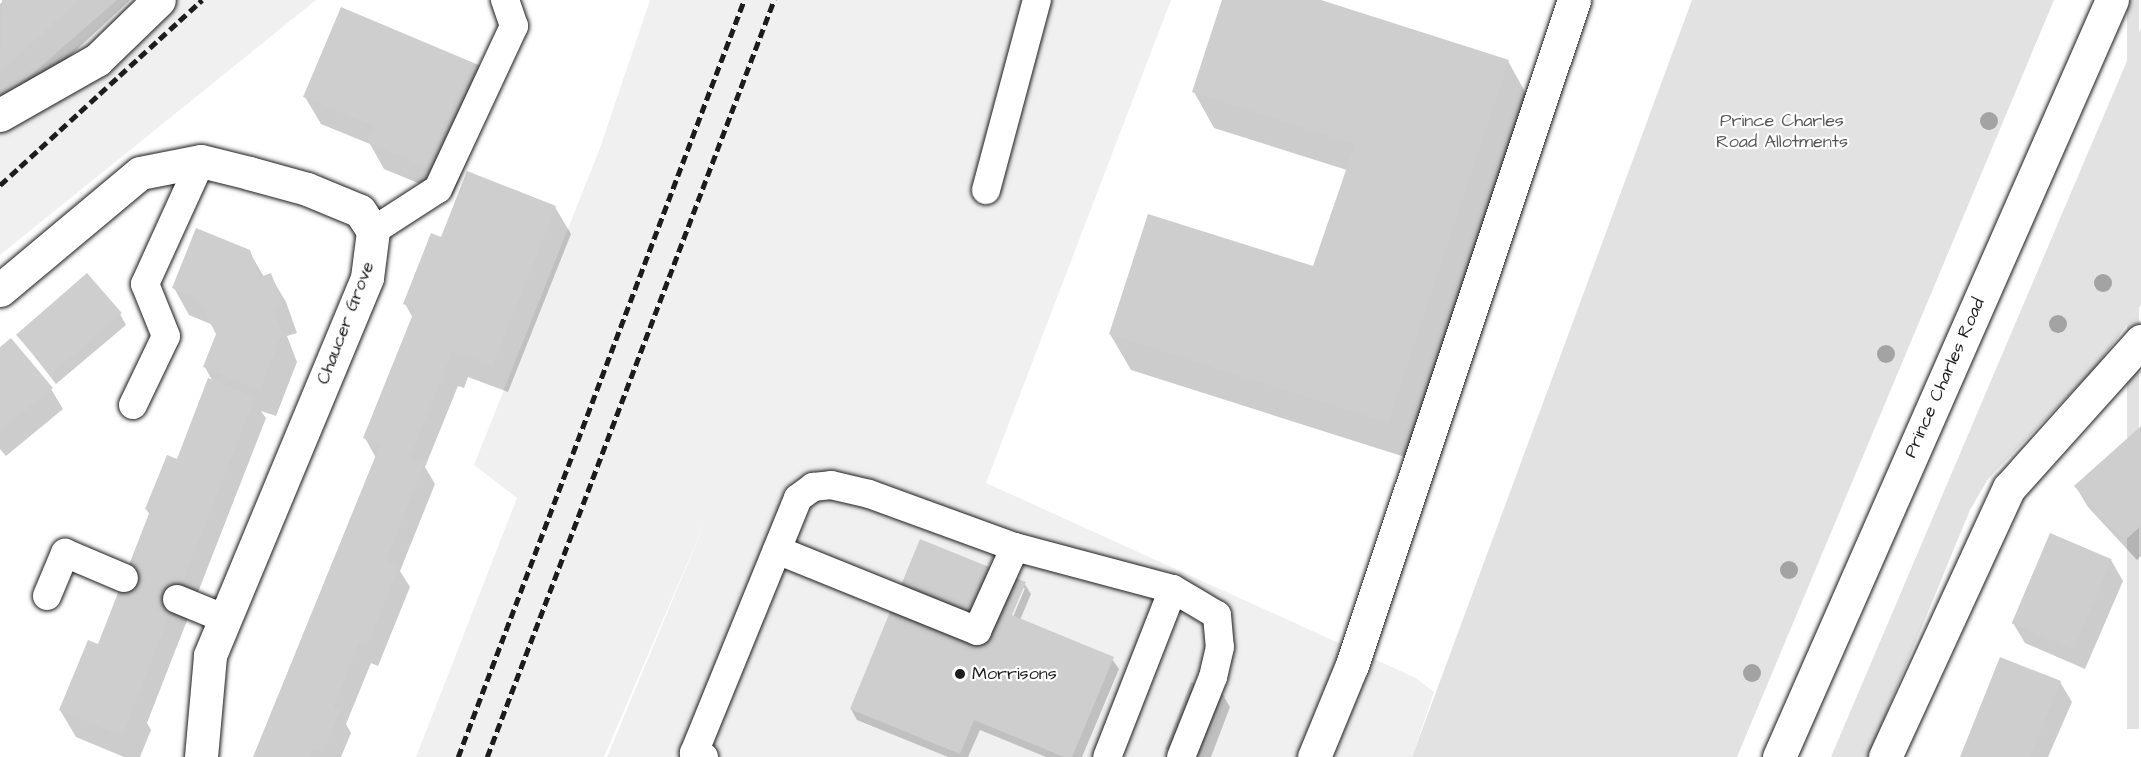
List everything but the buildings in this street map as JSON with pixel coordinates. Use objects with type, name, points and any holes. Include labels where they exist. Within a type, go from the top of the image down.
[{"type":"street","points":[[0,115],[97,60],[159,0]]},
{"type":"street","points":[[1314,757],[1352,665],[1574,0]]},
{"type":"street","name":"Prince Charles Road","points":[[1779,757],[2112,0]]},
{"type":"street","points":[[0,290],[140,173],[179,162],[201,161],[307,189],[360,211],[373,231]]},
{"type":"street","name":"Chaucer Grove","points":[[201,757],[210,656],[223,618],[367,278],[373,231]]},
{"type":"street","points":[[1885,757],[2009,488],[2141,341]]},
{"type":"lane","points":[[373,231],[438,189],[514,26],[505,0]]},
{"type":"lane","points":[[986,190],[1037,0]]},
{"type":"lane","points":[[133,405],[166,336],[145,284],[201,161]]},
{"type":"lane","points":[[697,756],[798,498],[813,487],[831,485],[869,494],[1015,546],[1173,589],[1217,615],[1220,647],[1213,677],[1181,757]]},
{"type":"lane","points":[[777,550],[977,632],[1015,546]]},
{"type":"lane","points":[[47,596],[65,553],[124,578]]},
{"type":"lane","points":[[1107,757],[1173,589]]},
{"type":"lane","points":[[177,599],[223,618]]},
{"type":"shaded area","points":[[117,0],[316,0],[0,255],[0,102]]},
{"type":"shaded area","points":[[650,0],[1171,0],[986,483],[1416,678],[1434,692],[1412,757],[607,757],[708,515],[604,757],[416,757],[517,498],[474,465],[600,148]]},
{"type":"green space","name":"Prince Charles Road Allotments","points":[[1692,0],[2054,0],[1737,757],[1412,757]]},
{"type":"green space","points":[[2127,0],[2139,0],[2139,729],[2127,729]]},
{"type":"green space","points":[[2141,28],[2141,305],[2096,367],[1988,479],[1970,510],[1868,757],[1831,757]]},
{"type":"railway","points":[[0,185],[202,0]]},
{"type":"railway","points":[[458,757],[744,0]]},
{"type":"railway","points":[[487,757],[774,0]]},
{"type":"place","name":"Morrisons","points":[[960,674]]}]
